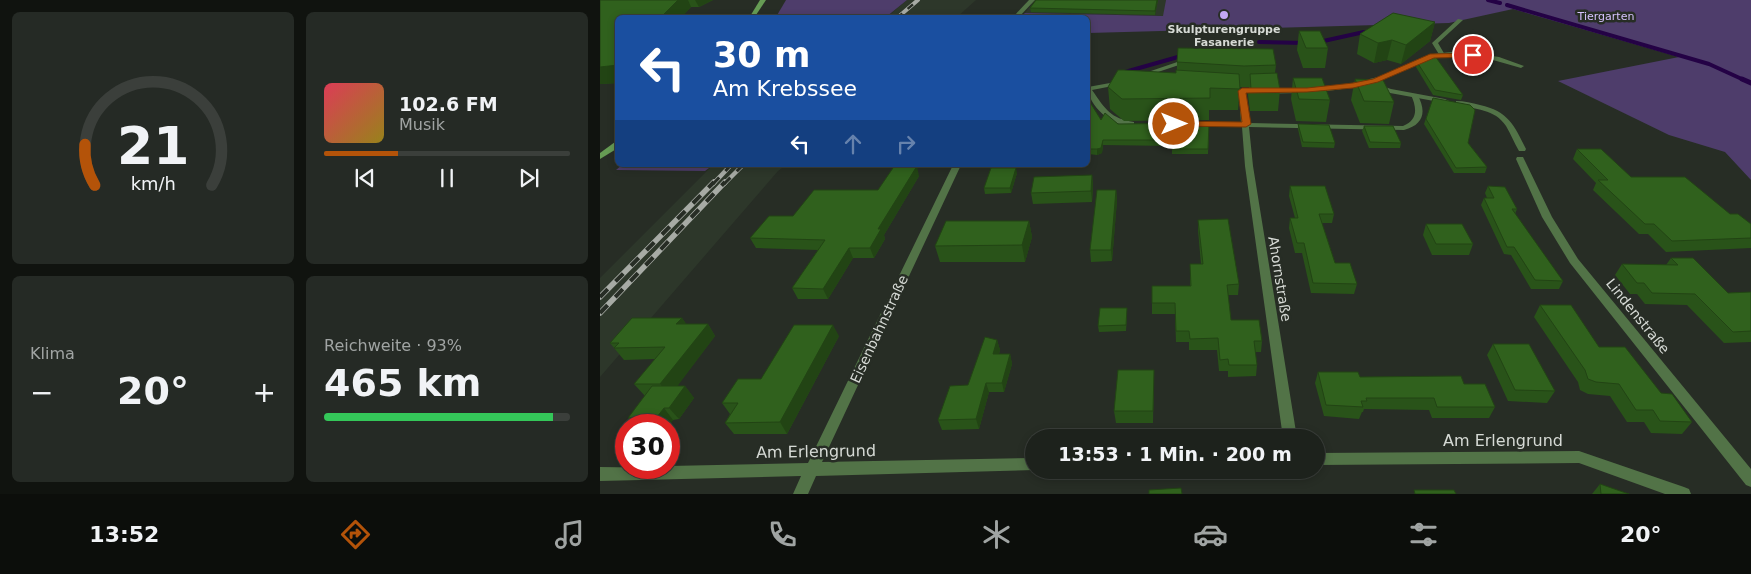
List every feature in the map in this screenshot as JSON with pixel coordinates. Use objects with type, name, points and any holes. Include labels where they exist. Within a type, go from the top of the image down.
[{"type":"street","points":[[753,15],[763,0]]},
{"type":"street","points":[[1017,15],[1032,0]]},
{"type":"street","points":[[1442,55],[1435,43],[1460,20]]},
{"type":"street","points":[[1223,90],[1307,90],[1368,82],[1394,74],[1426,58],[1442,55],[1486,56],[1521,66]]},
{"type":"street","points":[[1135,84],[1150,73],[1200,56]]},
{"type":"street","name":"Lindenstraße","points":[[1368,82],[1390,91],[1496,111],[1509,122],[1547,217],[1574,261],[1751,480]]},
{"type":"street","points":[[1090,89],[1148,84]]},
{"type":"street","name":"Ahornstraße","points":[[1242,91],[1249,166],[1289,429]]},
{"type":"street","points":[[1090,92],[1109,117],[1121,125],[1137,124]]},
{"type":"street","points":[[1187,124],[1404,128],[1414,125],[1418,120],[1415,95]]},
{"type":"street","points":[[600,157],[615,146]]},
{"type":"street","name":"Eisenbahnstraße","points":[[800,494],[956,167]]},
{"type":"street","name":"Am Erlengrund","points":[[1325,459],[1579,457],[1684,494]]},
{"type":"street","name":"Am Erlengrund","points":[[600,474],[1025,464]]},
{"type":"shaded area","points":[[907,0],[976,0],[959,15],[890,15]]},
{"type":"shaded area","points":[[1035,0],[1166,0],[1164,16],[1025,13]]},
{"type":"shaded area","points":[[711,167],[783,167],[600,377],[600,278]]},
{"type":"green space","points":[[786,0],[907,0],[888,15],[777,15]]},
{"type":"green space","name":"Tiergarten","points":[[1166,0],[1751,0],[1751,180],[1725,152],[1669,135],[1558,81],[1679,57],[1513,9],[1449,23],[1090,33],[1090,15],[1023,15],[1025,13],[1163,16]]},
{"type":"green space","points":[[620,167],[710,167],[705,171],[616,170]]},
{"type":"building","points":[[600,0],[678,0],[663,15],[615,15],[615,65],[600,67]]},
{"type":"building","points":[[1036,0],[1157,0],[1155,11],[1030,8]]},
{"type":"building","points":[[1393,13],[1435,22],[1406,45],[1392,40],[1378,43],[1360,34]]},
{"type":"building","points":[[1299,31],[1320,31],[1328,48],[1306,48]]},
{"type":"building","points":[[1178,48],[1273,49],[1276,65],[1244,66],[1177,62]]},
{"type":"building","points":[[1435,56],[1463,95],[1435,90],[1417,62]]},
{"type":"building","points":[[1118,70],[1176,73],[1176,70],[1239,74],[1240,89],[1210,88],[1210,98],[1122,99],[1108,87]]},
{"type":"building","points":[[1277,73],[1280,90],[1251,89],[1250,74]]},
{"type":"building","points":[[1293,78],[1322,78],[1330,100],[1299,99]]},
{"type":"building","points":[[1355,79],[1383,80],[1394,102],[1364,101]]},
{"type":"building","points":[[1433,98],[1470,105],[1475,110],[1468,143],[1487,167],[1456,168],[1426,119]]},
{"type":"building","points":[[1090,102],[1101,120],[1105,113],[1118,124],[1209,123],[1208,149],[1172,149],[1172,140],[1103,140],[1101,148],[1090,149]]},
{"type":"building","points":[[1298,124],[1329,125],[1335,143],[1303,142]]},
{"type":"building","points":[[1364,126],[1393,126],[1401,143],[1370,142]]},
{"type":"building","points":[[1577,149],[1601,149],[1631,177],[1685,177],[1730,214],[1738,214],[1751,224],[1751,238],[1672,241],[1654,224],[1645,224],[1598,180],[1608,180]]},
{"type":"building","points":[[894,167],[916,167],[878,229],[881,229],[870,248],[849,248],[823,289],[792,288],[825,240],[750,238],[769,216],[793,216],[814,190],[878,190]]},
{"type":"building","points":[[991,168],[1016,168],[1010,188],[984,188]]},
{"type":"building","points":[[1092,175],[1091,191],[1031,193],[1034,177]]},
{"type":"building","points":[[1290,186],[1325,186],[1334,214],[1319,214],[1335,263],[1350,263],[1357,284],[1313,283],[1304,243],[1297,243],[1290,218],[1298,218]]},
{"type":"building","points":[[1488,186],[1505,187],[1517,209],[1512,209],[1563,281],[1535,280],[1514,247],[1507,247],[1484,198],[1494,198]]},
{"type":"building","points":[[1097,190],[1116,190],[1111,250],[1090,250]]},
{"type":"building","points":[[1228,219],[1239,284],[1227,285],[1231,320],[1259,320],[1262,341],[1254,341],[1257,365],[1229,365],[1228,359],[1220,360],[1218,338],[1190,339],[1189,331],[1176,331],[1175,303],[1152,303],[1152,286],[1191,286],[1190,264],[1203,264],[1198,220]]},
{"type":"building","points":[[946,221],[1029,221],[1022,245],[935,246]]},
{"type":"building","points":[[1426,224],[1462,224],[1473,244],[1436,244]]},
{"type":"building","points":[[1671,258],[1693,258],[1728,293],[1751,292],[1751,331],[1733,332],[1695,294],[1652,293],[1644,283],[1637,283],[1622,264],[1678,265]]},
{"type":"building","points":[[1540,305],[1571,305],[1599,347],[1625,347],[1661,393],[1672,394],[1692,422],[1660,421],[1653,410],[1636,410],[1619,384],[1596,382],[1588,379],[1585,370]]},
{"type":"building","points":[[1100,308],[1127,308],[1126,325],[1098,326]]},
{"type":"building","points":[[632,318],[682,318],[676,324],[708,324],[660,384],[634,384],[665,347],[614,348],[619,343],[610,343]]},
{"type":"building","points":[[794,325],[833,325],[780,422],[725,423],[738,403],[722,403],[738,379],[761,379]]},
{"type":"building","points":[[985,337],[997,340],[993,354],[1010,354],[1002,383],[986,383],[976,419],[938,420],[950,386],[968,385]]},
{"type":"building","points":[[1493,344],[1529,344],[1555,391],[1515,390]]},
{"type":"building","points":[[1118,370],[1154,370],[1153,411],[1114,411]]},
{"type":"building","points":[[1318,372],[1358,372],[1360,377],[1461,376],[1464,384],[1485,384],[1495,407],[1437,407],[1434,398],[1366,398],[1367,401],[1361,401],[1363,407],[1326,405]]},
{"type":"building","points":[[652,386],[685,386],[669,408],[664,408],[659,414],[631,414]]},
{"type":"building","points":[[1600,484],[1629,494],[1601,494]]},
{"type":"building","points":[[1181,488],[1182,494],[1149,494],[1149,490]]},
{"type":"building","points":[[1414,490],[1454,490],[1456,494],[1415,494]]},
{"type":"waterway","points":[[1488,0],[1500,3]]},
{"type":"waterway","points":[[1507,5],[1709,64],[1744,80]]},
{"type":"waterway","points":[[1319,42],[1364,32]]},
{"type":"waterway","points":[[1259,42],[1304,43]]},
{"type":"waterway","points":[[1199,50],[1238,43]]},
{"type":"waterway","points":[[1125,72],[1185,55]]},
{"type":"waterway","points":[[1742,79],[1751,83]]},
{"type":"railway","points":[[900,15],[918,0]]},
{"type":"railway","points":[[713,184],[729,167]]},
{"type":"railway","points":[[724,184],[741,167]]},
{"type":"railway","points":[[600,297],[714,182]]},
{"type":"railway","points":[[600,313],[725,182]]},
{"type":"place","name":"Skulpturengruppe Fasanerie","points":[[1224,15]]},
{"type":"route","points":[[1174,124],[1246,124],[1242,91],[1307,90],[1353,86],[1376,81],[1433,56],[1473,55]]}]
